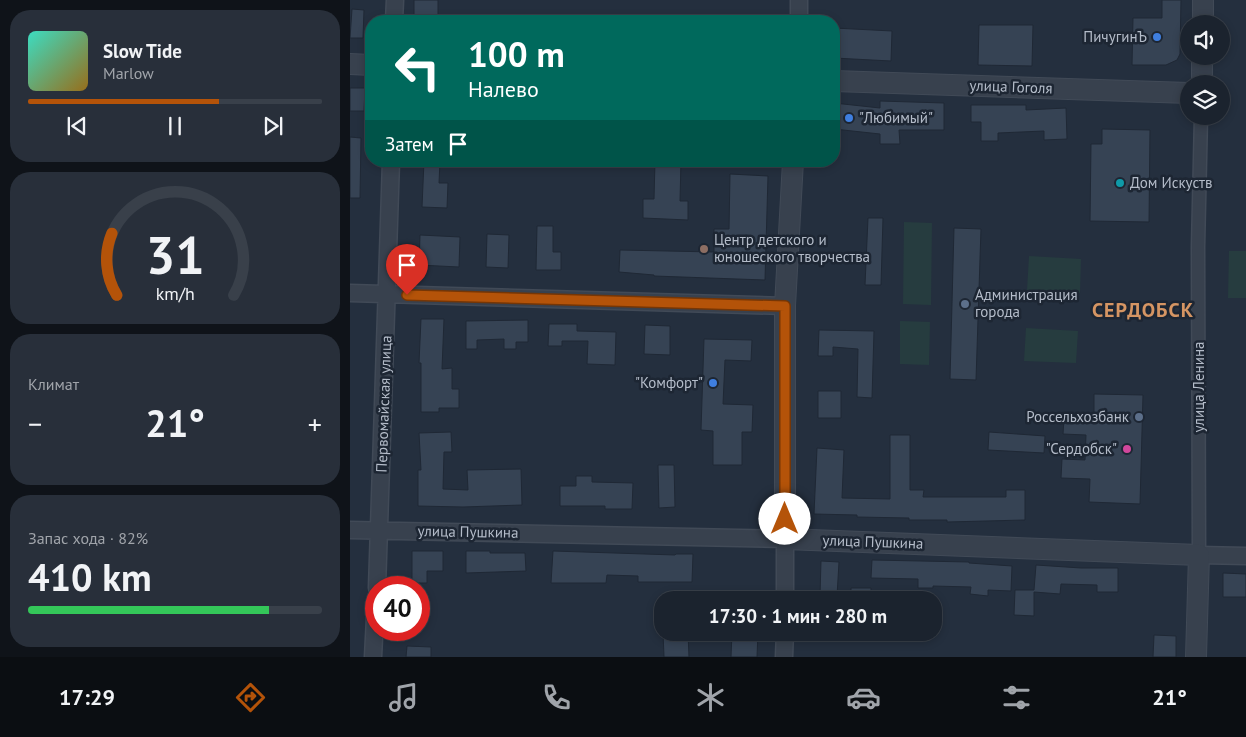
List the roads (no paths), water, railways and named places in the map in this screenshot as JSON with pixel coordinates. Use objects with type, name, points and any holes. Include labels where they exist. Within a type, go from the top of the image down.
[{"type":"street","points":[[394,15],[395,0]]},
{"type":"street","points":[[799,0],[799,15]]},
{"type":"street","points":[[1203,0],[1203,15]]},
{"type":"street","points":[[350,64],[365,64]]},
{"type":"street","name":"улица Гоголя","points":[[840,81],[1180,93]]},
{"type":"street","name":"улица Ленина","points":[[1196,657],[1199,555],[1198,247],[1201,125]]},
{"type":"street","name":"Первомайская улица","points":[[378,576],[391,167]]},
{"type":"street","points":[[785,591],[785,306],[793,167]]},
{"type":"street","points":[[350,293],[785,306]]},
{"type":"street","name":"улица Пушкина","points":[[350,530],[785,539],[1246,556]]},
{"type":"street","points":[[373,657],[374,641]]},
{"type":"street","points":[[784,641],[784,657]]},
{"type":"place","name":"ПичугинЪ","points":[[1157,37]]},
{"type":"place","name":"\"Любимый\"","points":[[849,118]]},
{"type":"place","name":"Дом Искуств","points":[[1120,183]]},
{"type":"place","name":"Центр детского и юношеского творчества","points":[[704,249]]},
{"type":"place","name":"Администрация города","points":[[965,304]]},
{"type":"place","name":"\"Комфорт\"","points":[[713,383]]},
{"type":"place","name":"Россельхозбанк","points":[[1139,417]]},
{"type":"place","name":"\"Сердобск\"","points":[[1127,449]]},
{"type":"district","name":"СЕРДОБСК","points":[[1143,310]]}]
